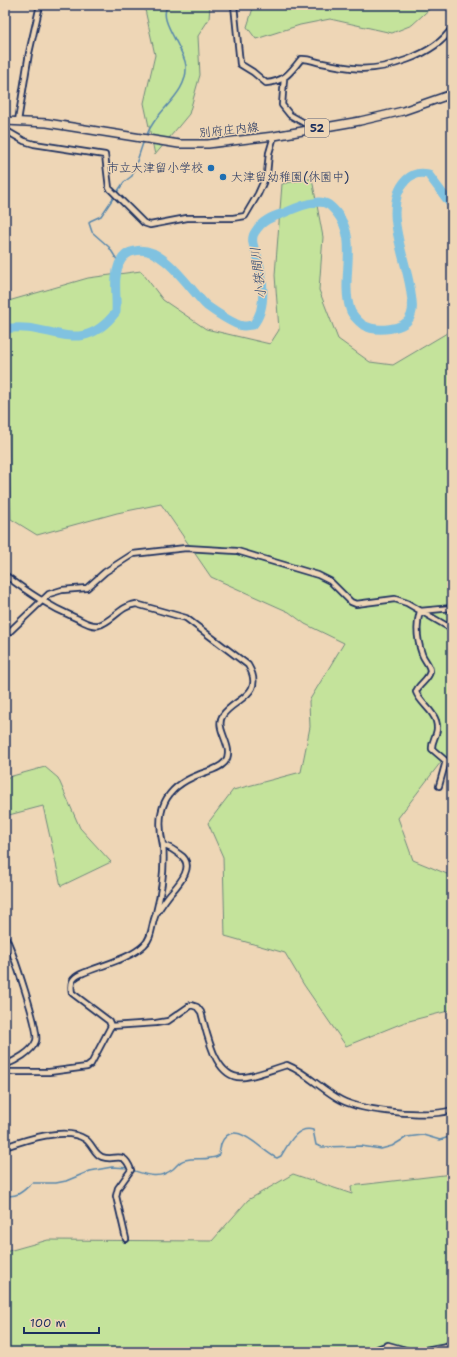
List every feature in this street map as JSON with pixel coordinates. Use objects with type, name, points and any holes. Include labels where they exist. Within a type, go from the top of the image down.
[{"type":"main road","name":"別府庄内線","points":[[5,121],[18,121],[117,134],[179,144],[208,144],[274,136],[403,111],[452,94]]},
{"type":"street","points":[[18,121],[29,53],[40,5]]},
{"type":"street","points":[[234,5],[240,64],[253,72],[266,83],[284,79]]},
{"type":"street","points":[[315,129],[290,115],[282,105],[284,79],[301,59],[310,58],[320,63],[362,70],[374,69],[409,58],[440,43],[452,28]]},
{"type":"street","points":[[5,130],[24,141],[34,144],[104,155],[109,188],[144,223],[150,225],[188,218],[207,220],[240,218],[244,216],[258,194],[267,174],[269,153],[274,136]]},
{"type":"street","points":[[5,636],[54,591],[87,588],[92,586],[105,572],[133,554],[186,548],[237,551],[253,555],[318,575],[330,581],[351,602],[356,604],[395,599],[407,603],[452,629]]},
{"type":"street","points":[[5,575],[41,602],[94,625],[104,622],[125,606],[136,604],[174,613],[194,623],[248,665],[251,671],[253,680],[248,694],[223,715],[221,720],[220,725],[228,750],[226,760],[215,769],[186,780],[163,802],[160,813],[160,827],[165,865],[162,891],[151,934],[146,944],[136,952],[74,977],[71,982],[72,993],[109,1021],[111,1026]]},
{"type":"street","points":[[420,611],[452,608]]},
{"type":"street","points":[[420,611],[417,622],[419,643],[422,655],[430,669],[429,675],[416,692],[418,698],[436,721],[437,735],[432,749],[446,761],[439,786]]},
{"type":"street","points":[[155,916],[169,895],[178,886],[186,872],[185,861],[182,856],[169,847],[163,845]]},
{"type":"street","points":[[5,936],[19,970],[25,996],[36,1024],[37,1040],[34,1046],[20,1058],[5,1065]]},
{"type":"street","points":[[111,1026],[168,1021],[191,1005],[198,1007],[201,1012],[218,1062],[224,1071],[232,1075],[244,1078],[287,1065],[342,1101],[360,1106],[380,1110],[429,1114],[452,1110]]},
{"type":"street","points":[[5,1072],[49,1072],[87,1067],[91,1064],[111,1026]]},
{"type":"street","points":[[5,1147],[37,1136],[61,1134],[79,1136],[86,1139],[103,1157],[120,1156],[128,1162],[131,1170],[118,1188],[116,1196],[126,1239]]},
{"type":"street","points":[[369,1352],[388,1345],[414,1352],[452,1345]]},
{"type":"green space","points":[[144,5],[210,5],[209,19],[198,36],[200,75],[189,114],[155,155],[144,103],[155,55]]},
{"type":"green space","points":[[254,5],[434,5],[412,25],[392,33],[330,19],[300,25],[256,39],[247,27]]},
{"type":"green space","points":[[312,179],[323,237],[319,290],[338,339],[370,362],[393,365],[452,330],[452,757],[444,758],[398,818],[413,860],[452,876],[452,1010],[405,1022],[346,1046],[304,985],[285,953],[225,936],[223,857],[208,823],[233,790],[301,772],[310,727],[309,701],[344,643],[305,624],[289,612],[211,577],[161,504],[117,513],[37,535],[11,519],[9,435],[5,431],[5,302],[88,278],[141,271],[163,300],[206,329],[270,344],[279,330],[275,275],[282,184]]},
{"type":"green space","points":[[45,767],[58,778],[80,828],[111,862],[61,886],[43,806],[5,816],[5,778]]},
{"type":"green space","points":[[293,1174],[352,1194],[351,1186],[452,1174],[452,1334],[438,1352],[5,1352],[5,1252],[48,1240],[212,1241],[248,1200]]},
{"type":"waterway","points":[[146,137],[150,127],[177,94],[182,86],[185,76],[186,66],[184,58],[165,17],[166,10],[169,5]]},
{"type":"waterway","points":[[119,263],[109,247],[92,232],[89,223],[90,221],[101,216],[124,182],[132,176],[144,140]]},
{"type":"waterway","name":"小狭間川","points":[[5,329],[36,329],[76,336],[89,334],[102,326],[116,312],[117,270],[122,259],[126,255],[135,251],[145,251],[156,254],[166,261],[207,306],[225,318],[236,324],[244,326],[253,325],[261,310],[263,291],[261,272],[253,244],[254,235],[258,228],[271,218],[301,206],[319,202],[331,206],[343,223],[347,234],[347,284],[350,309],[352,313],[363,325],[375,329],[390,329],[397,327],[408,320],[413,307],[409,281],[395,220],[395,205],[399,192],[406,180],[411,176],[419,173],[428,174],[452,206]]},
{"type":"waterway","points":[[132,1170],[153,1176],[168,1172],[180,1162],[189,1159],[218,1156],[221,1144],[226,1136],[233,1133],[241,1134],[249,1138],[277,1158],[281,1156],[298,1133],[307,1129],[313,1130],[316,1145],[322,1147],[361,1146],[381,1149],[392,1146],[407,1137],[423,1135],[440,1140],[452,1136]]},
{"type":"waterway","points":[[5,1195],[17,1195],[32,1183],[56,1183],[66,1181],[90,1171],[112,1167],[129,1168]]},
{"type":"place","name":"市立大津留小学校","points":[[211,168]]},
{"type":"place","name":"大津留幼稚園(休園中)","points":[[223,177]]}]
